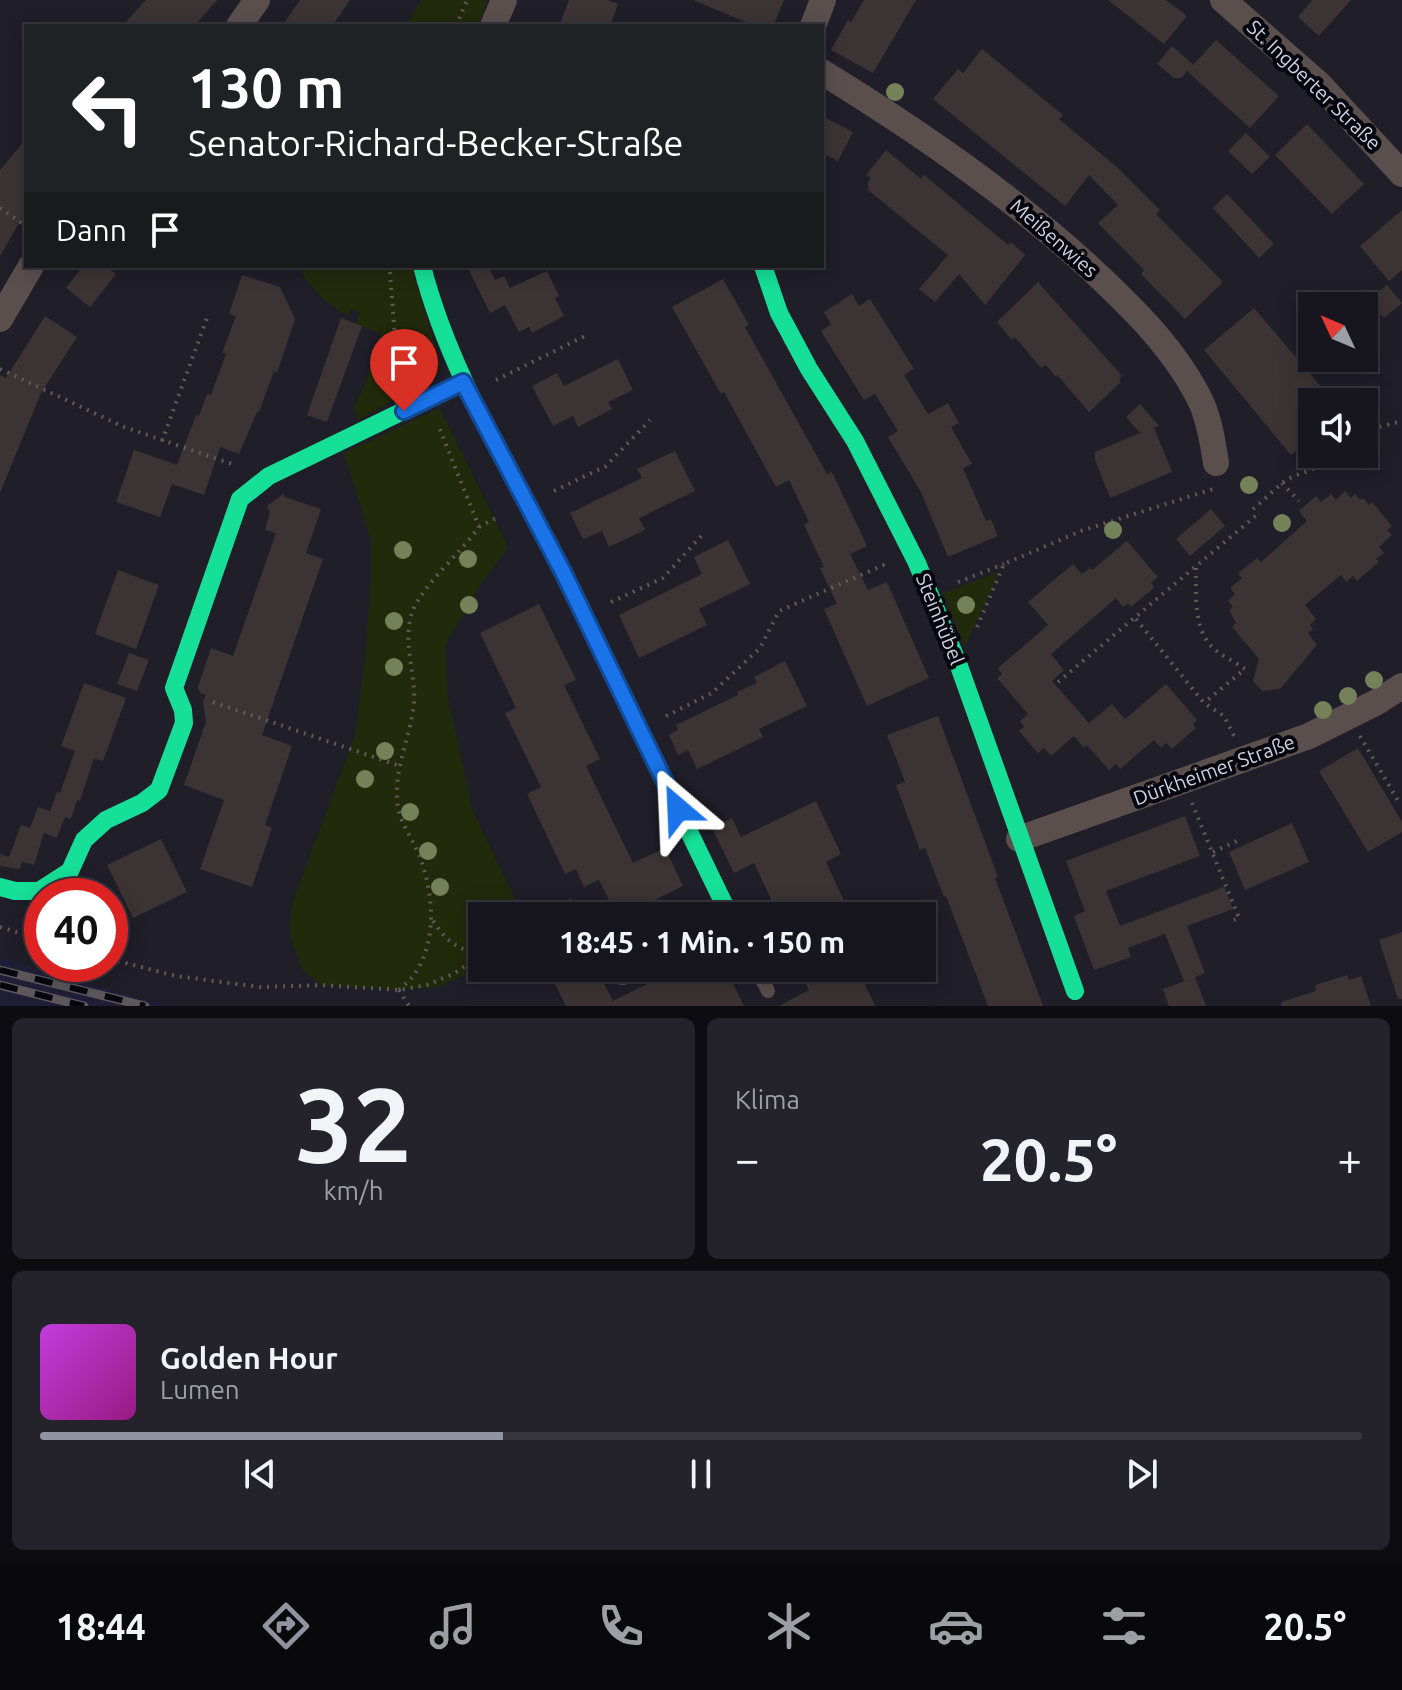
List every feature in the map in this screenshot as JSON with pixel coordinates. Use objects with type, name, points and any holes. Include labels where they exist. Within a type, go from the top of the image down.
[{"type":"street","points":[[240,24],[257,0]]},
{"type":"street","points":[[494,24],[504,0]]},
{"type":"street","points":[[814,24],[823,0]]},
{"type":"street","name":"St. Ingberter Straße","points":[[1223,0],[1319,84],[1402,174]]},
{"type":"street","name":"Meißenwies","points":[[824,73],[973,171],[1052,235],[1134,309],[1185,374],[1203,406],[1217,475]]},
{"type":"street","points":[[0,319],[30,268]]},
{"type":"street","points":[[423,268],[433,309],[466,388],[584,615],[723,902]]},
{"type":"street","name":"Steinhübel","points":[[764,268],[779,313],[809,369],[855,441],[912,552],[959,666],[1075,991]]},
{"type":"street","points":[[0,887],[15,891],[39,891],[70,871],[84,840],[106,820],[142,803],[159,790],[184,723],[183,710],[174,688],[240,499],[269,476],[427,400],[466,388]]},
{"type":"street","name":"Dürkheimer Straße","points":[[1019,839],[1309,736],[1402,686]]},
{"type":"lane","points":[[763,982],[768,991]]},
{"type":"path","points":[[457,24],[467,0]]},
{"type":"path","points":[[0,208],[24,225]]},
{"type":"path","points":[[389,268],[398,386]]},
{"type":"path","points":[[162,441],[207,318]]},
{"type":"path","points":[[466,388],[589,334]]},
{"type":"path","points":[[0,369],[124,427],[269,476]]},
{"type":"path","points":[[399,990],[416,973],[432,920],[427,880],[418,853],[401,822],[397,798],[400,766],[414,704],[408,633],[412,611],[422,595],[479,527],[427,400]]},
{"type":"path","points":[[527,504],[606,466],[650,420]]},
{"type":"path","points":[[1378,427],[1402,421]]},
{"type":"path","points":[[1253,509],[1282,483],[1314,468]]},
{"type":"path","points":[[954,584],[1217,475]]},
{"type":"path","points":[[1282,483],[1299,501]]},
{"type":"path","points":[[1058,682],[1258,514]]},
{"type":"path","points":[[584,615],[663,578],[703,534]]},
{"type":"path","points":[[638,729],[712,693],[760,648],[779,611],[912,552]]},
{"type":"path","points":[[959,666],[1004,564]]},
{"type":"path","points":[[1196,568],[1198,609],[1204,637],[1212,647],[1245,669],[1204,703]]},
{"type":"path","points":[[1136,619],[1204,703],[1224,716],[1230,724]]},
{"type":"path","points":[[174,688],[400,766]]},
{"type":"path","points":[[1369,751],[1400,804]]},
{"type":"path","points":[[1201,823],[1239,918],[1234,920]]},
{"type":"path","points":[[1213,852],[1239,840]]},
{"type":"path","points":[[432,920],[445,939],[468,951]]},
{"type":"path","points":[[0,927],[24,934]]},
{"type":"path","points":[[128,964],[176,976],[260,987],[321,985],[399,990],[427,985],[468,964]]},
{"type":"path","points":[[399,990],[409,1006]]},
{"type":"shaded area","points":[[0,958],[24,965],[24,982],[84,982],[168,1006],[0,1006]]},
{"type":"green space","points":[[421,0],[488,0],[479,24],[407,24]]},
{"type":"green space","points":[[299,268],[412,268],[440,363],[437,376],[358,420],[354,407],[381,333],[356,324],[360,312],[351,309],[348,316],[313,288]]},
{"type":"green space","points":[[440,408],[508,547],[478,589],[445,645],[448,697],[472,809],[516,902],[468,902],[468,973],[438,987],[399,990],[321,985],[303,970],[290,939],[291,907],[355,735],[365,658],[371,540],[344,453]]},
{"type":"green space","points":[[999,572],[965,647],[943,593]]},
{"type":"building","points":[[146,0],[217,0],[196,24],[124,24]]},
{"type":"building","points":[[300,0],[350,0],[333,24],[283,24]]},
{"type":"building","points":[[569,0],[608,0],[618,4],[611,24],[560,24]]},
{"type":"building","points":[[693,0],[784,0],[774,24],[750,24]]},
{"type":"building","points":[[864,0],[916,0],[873,73],[831,50]]},
{"type":"building","points":[[1108,0],[1166,0],[1187,16],[1164,44]]},
{"type":"building","points":[[1312,0],[1351,0],[1319,36],[1298,17]]},
{"type":"building","points":[[1216,40],[1279,96],[1250,128],[1187,71],[1181,78],[1174,78],[1157,64],[1172,46],[1193,64],[1191,67]]},
{"type":"building","points":[[982,49],[1063,115],[1059,119],[1118,168],[1160,210],[1156,214],[1223,282],[1185,319],[1141,274],[1144,270],[1098,223],[1118,205],[1089,175],[1065,206],[933,99],[958,69],[963,73]]},
{"type":"building","points":[[824,117],[853,132],[838,161],[824,154]]},
{"type":"building","points":[[1307,124],[1364,184],[1332,214],[1275,155]]},
{"type":"building","points":[[1246,133],[1270,157],[1252,174],[1228,151]]},
{"type":"building","points":[[24,141],[24,214],[0,256],[0,170]]},
{"type":"building","points":[[886,150],[921,179],[924,175],[1008,245],[1011,242],[1025,255],[985,305],[959,274],[935,302],[919,289],[948,255],[868,190],[871,178],[866,175]]},
{"type":"building","points":[[1227,194],[1274,244],[1259,258],[1213,208]]},
{"type":"building","points":[[1402,210],[1402,270],[1389,281],[1360,246]]},
{"type":"building","points":[[81,268],[108,268],[116,274],[90,307],[66,288]]},
{"type":"building","points":[[468,268],[489,268],[495,280],[504,276],[510,288],[547,271],[564,316],[532,333],[529,327],[519,332],[505,305],[490,313]]},
{"type":"building","points":[[242,275],[280,287],[295,319],[277,373],[274,371],[239,454],[220,447],[204,495],[172,484],[160,517],[116,502],[134,450],[177,465],[196,415],[199,416],[207,394],[211,395],[226,354],[222,353],[236,316],[229,314]]},
{"type":"building","points":[[723,279],[749,325],[745,327],[827,474],[832,472],[867,546],[850,554],[868,590],[887,582],[929,678],[867,706],[824,609],[837,604],[804,525],[809,522],[789,480],[776,487],[724,392],[721,394],[672,307]]},
{"type":"building","points":[[1038,282],[1122,376],[1119,379],[1121,382],[1089,412],[1057,375],[1046,365],[1041,368],[1015,337],[1012,340],[997,322]]},
{"type":"building","points":[[1387,285],[1402,303],[1384,318],[1378,312],[1378,293]]},
{"type":"building","points":[[852,294],[859,306],[870,299],[914,369],[904,375],[928,414],[948,403],[959,423],[951,427],[972,464],[963,468],[986,521],[991,519],[998,536],[948,557],[921,492],[888,437],[898,431],[875,394],[864,400],[821,331],[831,324],[824,312]]},
{"type":"building","points":[[1254,308],[1298,360],[1298,372],[1308,372],[1322,388],[1298,388],[1298,449],[1291,455],[1204,350]]},
{"type":"building","points":[[45,316],[77,337],[41,393],[0,493],[0,375],[6,378]]},
{"type":"building","points":[[341,318],[362,326],[327,422],[307,415]]},
{"type":"building","points":[[618,359],[633,390],[608,402],[612,409],[578,427],[573,416],[553,426],[532,386],[557,373],[564,386]]},
{"type":"building","points":[[1140,404],[1159,426],[1154,428],[1172,472],[1110,498],[1095,460],[1095,452],[1140,433],[1126,417]]},
{"type":"building","points":[[675,451],[695,491],[639,518],[645,530],[609,547],[602,531],[583,539],[570,513],[642,478],[637,469]]},
{"type":"building","points":[[1345,491],[1351,498],[1355,494],[1369,505],[1372,502],[1392,526],[1387,530],[1392,535],[1379,547],[1384,553],[1376,559],[1379,562],[1357,581],[1353,576],[1346,582],[1341,575],[1305,605],[1316,619],[1308,633],[1317,645],[1280,689],[1262,691],[1253,681],[1259,659],[1232,627],[1236,623],[1229,610],[1233,607],[1228,601],[1235,594],[1230,588],[1242,578],[1238,573],[1257,558],[1261,562],[1307,521],[1299,511],[1316,496],[1321,502],[1331,494],[1336,500]]},
{"type":"building","points":[[283,494],[321,509],[306,553],[323,559],[262,735],[292,746],[265,825],[272,828],[252,887],[200,869],[224,800],[184,785],[206,722],[203,701],[206,695],[200,693],[198,687],[211,648],[233,656],[276,533],[265,530],[270,512],[267,506]]},
{"type":"building","points":[[1211,509],[1225,526],[1190,556],[1176,539]]},
{"type":"building","points":[[728,540],[750,584],[699,609],[707,625],[639,658],[619,615],[702,574],[694,557]]},
{"type":"building","points":[[1127,541],[1158,577],[1151,583],[1154,588],[1131,607],[1128,603],[1123,607],[1116,598],[1051,654],[1064,670],[1052,681],[1089,723],[1112,704],[1125,719],[1166,684],[1197,720],[1193,724],[1196,728],[1172,749],[1166,743],[1161,748],[1154,740],[1120,769],[1116,764],[1109,770],[1087,745],[1084,748],[1074,736],[1051,756],[1044,748],[1038,753],[1019,731],[1024,727],[1020,721],[1028,714],[997,678],[1002,674],[998,668],[1048,625],[1028,602],[1073,564],[1082,574],[1090,568],[1092,570]]},
{"type":"building","points":[[118,570],[159,585],[136,649],[95,634]]},
{"type":"building","points":[[539,604],[576,680],[564,685],[600,759],[586,766],[633,863],[665,848],[683,886],[650,902],[610,902],[599,880],[584,887],[576,869],[565,874],[527,794],[541,787],[505,713],[516,708],[480,633]]},
{"type":"building","points":[[129,653],[149,660],[137,691],[117,684]]},
{"type":"building","points":[[785,661],[807,706],[759,729],[763,737],[697,769],[688,750],[678,755],[669,735],[678,730],[676,725],[738,695],[737,692],[757,683],[754,677]]},
{"type":"building","points":[[84,683],[126,698],[103,761],[94,758],[71,819],[65,817],[57,838],[44,833],[34,865],[22,862],[20,869],[0,866],[0,854],[9,857],[21,825],[30,828],[38,807],[50,811],[57,792],[60,793],[75,751],[61,746]]},
{"type":"building","points":[[938,716],[1043,1006],[988,1006],[946,896],[925,848],[920,850],[896,785],[905,782],[887,735]]},
{"type":"building","points":[[1358,748],[1402,822],[1402,832],[1368,852],[1319,771]]},
{"type":"building","points":[[816,801],[841,854],[826,862],[845,902],[772,902],[754,863],[734,873],[712,828],[732,818],[741,837]]},
{"type":"building","points":[[1185,816],[1200,856],[1106,891],[1120,926],[1224,887],[1233,909],[1187,926],[1205,973],[1195,977],[1206,1006],[1169,1006],[1163,989],[1188,980],[1184,981],[1165,934],[1128,948],[1131,957],[1094,970],[1074,916],[1085,911],[1066,861]]},
{"type":"building","points":[[1292,823],[1309,862],[1245,890],[1229,852]]},
{"type":"building","points":[[161,839],[187,892],[133,918],[128,908],[128,878],[113,878],[107,865]]},
{"type":"building","points":[[1402,932],[1402,999],[1398,999],[1379,940]]},
{"type":"building","points":[[1347,975],[1349,980],[1361,976],[1371,1006],[1281,1006],[1281,1002],[1316,991],[1315,985]]},
{"type":"building","points":[[554,982],[603,982],[613,1001],[651,982],[732,982],[744,1006],[566,1006]]},
{"type":"building","points":[[805,982],[864,982],[875,1006],[779,1006],[809,990]]},
{"type":"railway","points":[[0,970],[145,1006]]},
{"type":"railway","points":[[0,985],[84,1006]]},
{"type":"traffic: fast","points":[[423,268],[449,346],[484,423],[544,535],[723,902]]},
{"type":"traffic: fast","points":[[764,268],[779,313],[809,369],[855,441],[917,563],[959,666],[1075,991]]},
{"type":"traffic: fast","points":[[0,887],[15,891],[39,891],[70,871],[84,840],[106,820],[142,803],[159,790],[184,723],[183,710],[174,688],[240,499],[269,476],[463,382]]},
{"type":"route","points":[[404,411],[463,382],[563,572],[678,809]]}]
